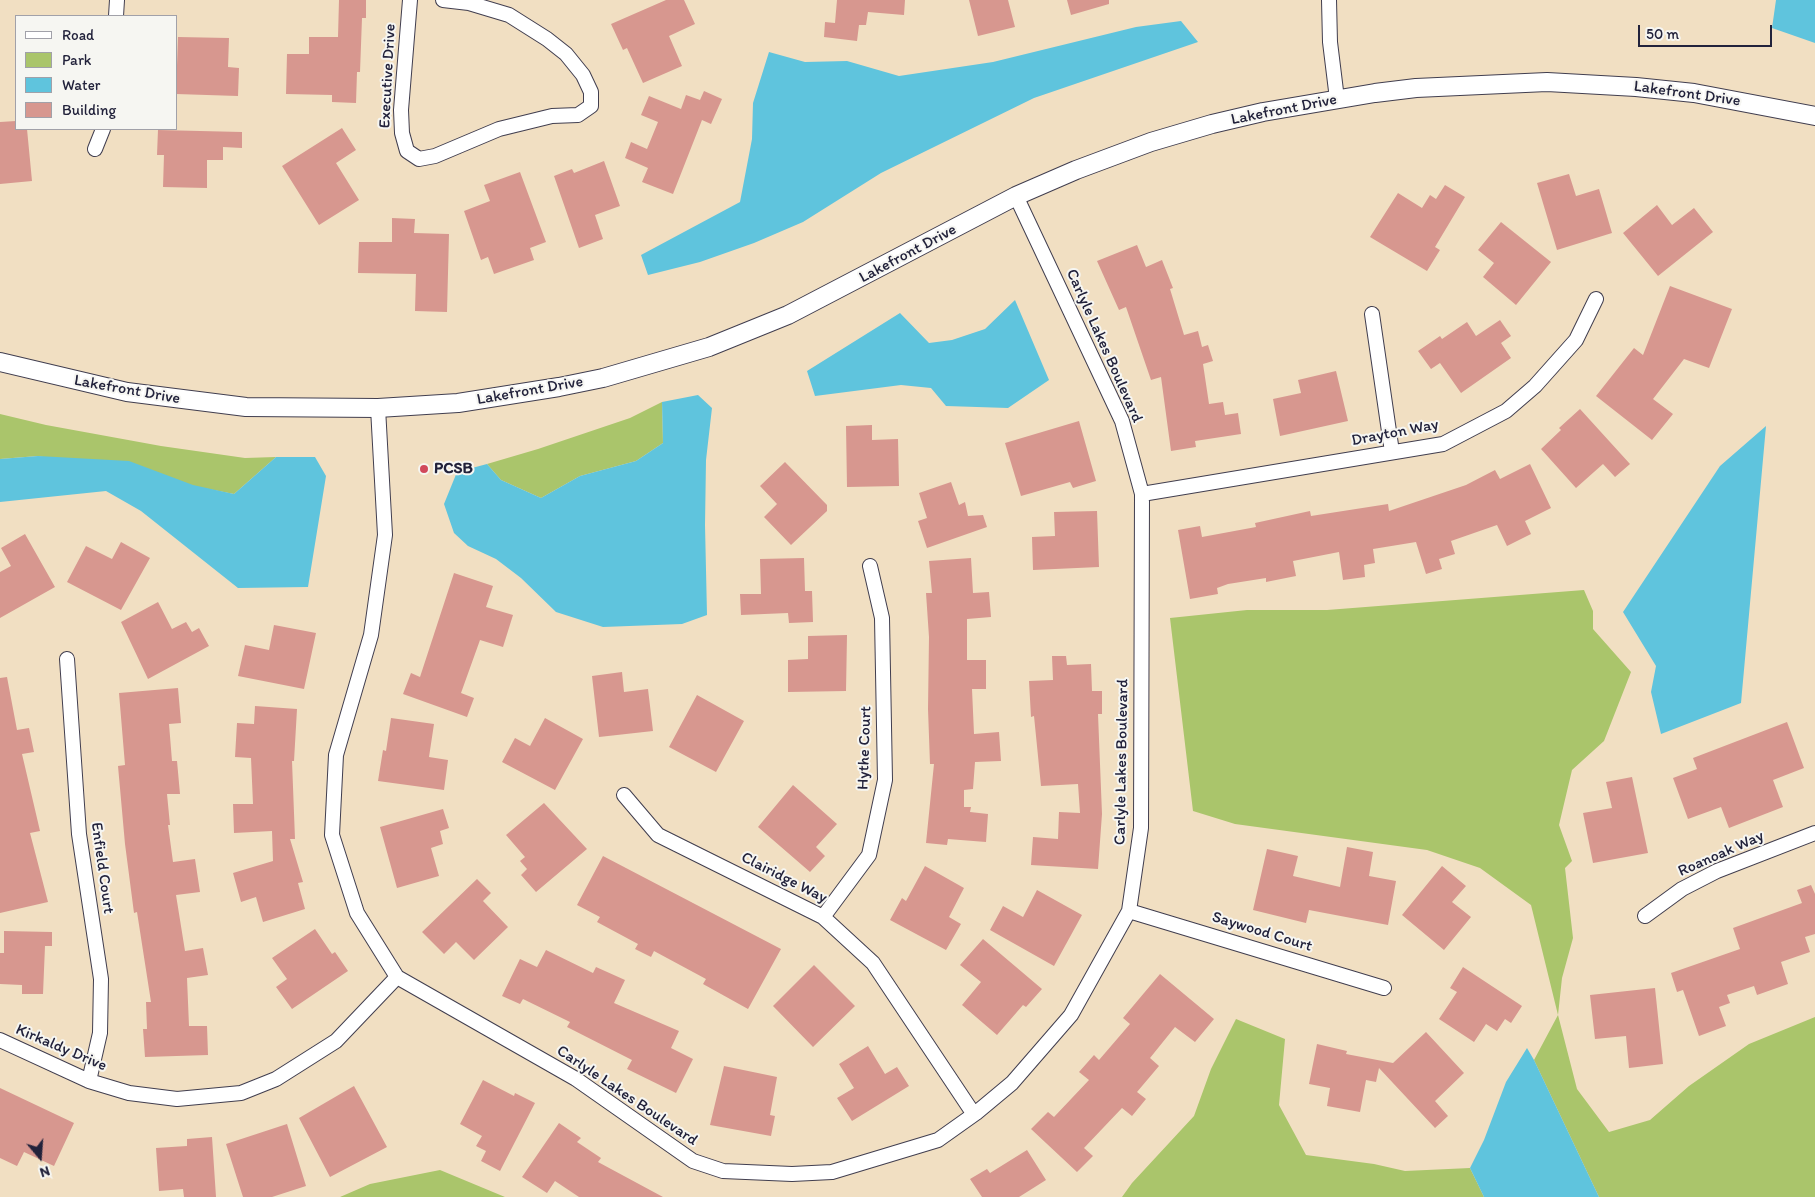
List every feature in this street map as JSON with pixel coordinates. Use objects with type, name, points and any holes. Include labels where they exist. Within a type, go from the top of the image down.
[{"type":"street","points":[[116,15],[117,0]]},
{"type":"street","name":"Executive Drive","points":[[410,0],[401,110],[402,133],[407,152],[419,159],[436,156],[500,129],[552,116],[578,115],[591,106],[591,92],[583,75],[566,54],[547,39],[509,15],[469,3],[443,0]]},
{"type":"street","points":[[1329,0],[1330,42],[1337,99]]},
{"type":"street","name":"Lakefront Drive","points":[[0,362],[92,385],[180,400],[264,408],[378,408],[458,403],[603,378],[709,347],[827,297],[1016,196],[1076,170],[1186,132],[1263,112],[1416,88],[1556,82],[1694,93],[1815,116]]},
{"type":"street","points":[[96,149],[103,130]]},
{"type":"street","name":"Carlyle Lakes Boulevard","points":[[378,408],[385,535],[371,635],[336,755],[332,835],[357,913],[397,977],[576,1079],[693,1161],[724,1170],[792,1174],[832,1172],[938,1140],[976,1113],[1012,1083],[1071,1014],[1129,911],[1142,828],[1142,494],[1122,421],[1016,196]]},
{"type":"street","name":"Drayton Way","points":[[1142,494],[1443,444],[1506,411],[1536,386],[1576,340],[1596,299]]},
{"type":"street","points":[[1372,314],[1392,452]]},
{"type":"street","name":"Hythe Court","points":[[823,917],[869,855],[886,780],[882,618],[870,566]]},
{"type":"street","name":"Enfield Court","points":[[67,659],[79,834],[101,978],[100,1033],[89,1081]]},
{"type":"street","name":"Clairidge Way","points":[[624,795],[658,835],[823,917],[873,963],[970,1110],[976,1113]]},
{"type":"street","name":"Roanoak Way","points":[[1645,916],[1682,890],[1717,871],[1815,833]]},
{"type":"street","name":"Saywood Court","points":[[1129,911],[1384,988]]},
{"type":"street","name":"Kirkaldy Drive","points":[[0,1040],[89,1081],[128,1092],[177,1099],[241,1093],[276,1079],[336,1041],[397,977]]},
{"type":"green space","points":[[662,402],[663,443],[636,461],[580,476],[541,498],[501,480],[487,464],[630,418]]},
{"type":"green space","points":[[0,414],[46,425],[161,446],[245,458],[276,457],[234,494],[38,456],[0,459]]},
{"type":"green space","points":[[1584,590],[1593,611],[1593,629],[1631,672],[1604,741],[1572,770],[1559,825],[1572,861],[1565,868],[1573,938],[1562,978],[1558,1015],[1531,905],[1480,868],[1427,850],[1235,824],[1193,811],[1170,618],[1247,610],[1327,610]]},
{"type":"green space","points":[[1558,1015],[1577,1089],[1609,1132],[1650,1120],[1689,1086],[1749,1044],[1815,1017],[1815,1197],[1599,1197],[1534,1060]]},
{"type":"green space","points":[[1236,1019],[1285,1039],[1279,1105],[1306,1155],[1374,1164],[1405,1171],[1470,1168],[1484,1197],[1122,1197],[1132,1183],[1194,1116],[1211,1069]]},
{"type":"green space","points":[[440,1170],[505,1197],[340,1197],[370,1184]]},
{"type":"water","points":[[1776,0],[1815,0],[1815,43],[1772,28]]},
{"type":"water","points":[[1181,21],[1198,42],[1034,98],[881,173],[803,222],[754,243],[700,262],[648,275],[641,255],[740,202],[752,139],[753,103],[769,52],[805,62],[847,61],[899,76],[993,62],[1136,27]]},
{"type":"water","points":[[1015,300],[1049,380],[1008,408],[946,406],[931,388],[901,385],[815,396],[807,371],[900,313],[929,343],[952,340],[985,329]]},
{"type":"water","points":[[698,395],[712,408],[706,460],[707,615],[682,624],[603,627],[556,612],[521,578],[496,559],[468,546],[454,533],[444,504],[457,472],[487,464],[501,480],[541,498],[580,476],[636,461],[663,443],[662,402]]},
{"type":"water","points":[[1766,426],[1741,703],[1661,734],[1651,692],[1656,666],[1623,612],[1720,466]]},
{"type":"water","points":[[38,456],[129,461],[193,485],[234,494],[276,457],[315,457],[326,476],[308,587],[238,588],[141,511],[106,491],[0,502],[0,459]]},
{"type":"water","points":[[1527,1048],[1599,1197],[1484,1197],[1470,1168],[1484,1140],[1506,1082]]},
{"type":"building","points":[[339,0],[366,0],[366,18],[362,18],[360,72],[357,72],[356,103],[332,102],[332,95],[286,94],[287,54],[309,54],[309,37],[338,37]]},
{"type":"building","points":[[666,0],[684,0],[695,24],[669,36],[682,66],[643,83],[627,48],[623,50],[611,24]]},
{"type":"building","points":[[837,0],[905,0],[904,15],[868,12],[866,25],[859,25],[857,41],[824,37],[825,22],[835,23]]},
{"type":"building","points":[[969,0],[1008,0],[1015,27],[978,36]]},
{"type":"building","points":[[1067,0],[1109,0],[1109,4],[1071,15]]},
{"type":"building","points":[[178,37],[229,38],[228,67],[239,68],[238,96],[178,94]]},
{"type":"building","points":[[704,91],[722,99],[711,124],[702,120],[673,194],[642,182],[648,168],[625,158],[631,142],[647,149],[658,122],[641,115],[649,96],[681,109],[686,95],[700,100]]},
{"type":"building","points":[[15,121],[15,130],[27,130],[32,181],[0,184],[0,122]]},
{"type":"building","points":[[342,128],[356,150],[336,163],[359,200],[319,225],[282,166]]},
{"type":"building","points":[[158,130],[242,132],[242,148],[223,147],[223,160],[207,160],[207,188],[163,187],[164,155],[157,155]]},
{"type":"building","points":[[604,161],[620,206],[595,215],[603,239],[579,248],[554,176],[572,169],[574,173]]},
{"type":"building","points":[[520,172],[546,242],[530,248],[534,260],[494,274],[488,257],[481,260],[464,211],[490,201],[484,185]]},
{"type":"building","points":[[1569,174],[1576,196],[1599,189],[1612,233],[1557,250],[1537,183]]},
{"type":"building","points":[[1445,185],[1465,197],[1435,247],[1440,250],[1427,271],[1370,237],[1398,193],[1422,208],[1430,195],[1436,199]]},
{"type":"building","points":[[1657,205],[1672,225],[1694,208],[1713,232],[1658,276],[1623,233]]},
{"type":"building","points":[[392,218],[415,219],[414,233],[449,234],[447,312],[415,311],[416,274],[358,273],[359,242],[392,242]]},
{"type":"building","points":[[1501,222],[1551,262],[1516,305],[1483,277],[1494,263],[1478,250]]},
{"type":"building","points":[[1137,245],[1146,267],[1162,260],[1173,288],[1170,289],[1184,335],[1198,331],[1202,347],[1208,345],[1213,361],[1203,364],[1209,404],[1223,402],[1225,415],[1238,413],[1241,434],[1195,441],[1196,447],[1171,451],[1161,377],[1151,380],[1126,307],[1119,310],[1097,261]]},
{"type":"building","points":[[1670,286],[1732,309],[1709,368],[1684,359],[1653,399],[1673,414],[1652,440],[1596,396],[1634,348],[1643,355]]},
{"type":"building","points":[[1500,320],[1511,336],[1501,343],[1511,358],[1461,393],[1440,363],[1431,369],[1418,351],[1440,336],[1442,339],[1467,322],[1476,336]]},
{"type":"building","points":[[1336,371],[1348,421],[1280,436],[1273,399],[1301,393],[1298,380]]},
{"type":"building","points":[[1580,409],[1630,464],[1615,477],[1603,464],[1576,488],[1541,449],[1561,430],[1559,428]]},
{"type":"building","points":[[1079,421],[1096,481],[1073,488],[1070,482],[1021,496],[1005,443]]},
{"type":"building","points":[[872,425],[872,440],[898,439],[899,486],[847,487],[846,426]]},
{"type":"building","points":[[785,462],[827,505],[827,511],[791,545],[764,517],[777,504],[760,486]]},
{"type":"building","points":[[1530,464],[1551,508],[1525,521],[1531,534],[1507,546],[1497,525],[1451,541],[1455,554],[1439,559],[1442,569],[1426,574],[1416,542],[1373,549],[1375,563],[1364,565],[1365,577],[1343,580],[1339,552],[1293,561],[1296,576],[1266,582],[1266,578],[1228,584],[1217,588],[1218,594],[1190,599],[1178,530],[1200,526],[1202,537],[1256,527],[1255,523],[1310,511],[1311,516],[1388,504],[1389,511],[1466,485],[1495,470],[1500,479]]},
{"type":"building","points":[[951,482],[959,505],[965,502],[968,516],[983,515],[987,527],[927,548],[918,521],[927,518],[919,493]]},
{"type":"building","points":[[1097,511],[1099,567],[1033,570],[1032,537],[1055,536],[1054,512]]},
{"type":"building","points":[[25,534],[55,587],[0,618],[0,572],[11,566],[1,548]]},
{"type":"building","points":[[121,542],[150,558],[121,610],[67,582],[86,546],[112,559]]},
{"type":"building","points":[[804,558],[805,591],[812,591],[813,622],[789,623],[788,613],[741,615],[740,594],[761,594],[760,559]]},
{"type":"building","points":[[971,558],[973,593],[989,592],[991,617],[967,619],[967,660],[986,660],[986,689],[972,689],[974,734],[999,732],[1001,761],[975,762],[973,789],[964,790],[964,807],[971,807],[970,812],[988,814],[986,842],[948,839],[947,845],[926,843],[934,764],[930,764],[928,709],[929,637],[926,593],[932,593],[929,561]]},
{"type":"building","points":[[454,573],[493,586],[486,607],[513,615],[503,647],[480,640],[461,693],[474,698],[467,717],[403,694],[411,673],[420,677]]},
{"type":"building","points":[[158,602],[172,629],[186,622],[192,632],[199,628],[209,646],[148,679],[121,622]]},
{"type":"building","points":[[274,625],[316,633],[304,689],[238,676],[245,645],[269,650]]},
{"type":"building","points":[[847,635],[846,691],[788,692],[788,660],[808,659],[808,636]]},
{"type":"building","points":[[1052,656],[1066,656],[1067,665],[1091,664],[1092,691],[1102,691],[1102,714],[1098,714],[1102,814],[1098,869],[1031,865],[1033,837],[1058,839],[1059,812],[1080,813],[1078,784],[1041,786],[1034,716],[1031,717],[1029,681],[1053,680]]},
{"type":"building","points":[[622,672],[624,692],[648,689],[653,731],[599,737],[592,676]]},
{"type":"building","points":[[7,677],[17,730],[29,728],[34,752],[22,754],[40,831],[30,833],[48,902],[0,913],[0,678]]},
{"type":"building","points":[[178,688],[181,723],[169,724],[172,761],[177,761],[180,794],[167,794],[170,825],[168,825],[173,862],[195,859],[200,892],[176,895],[185,951],[203,948],[208,975],[187,978],[189,1026],[207,1026],[208,1055],[145,1057],[143,1029],[147,1029],[146,1002],[151,1002],[137,912],[134,913],[125,844],[118,766],[125,765],[119,693]]},
{"type":"building","points":[[697,695],[744,721],[716,772],[669,747]]},
{"type":"building","points":[[255,706],[297,709],[294,761],[292,761],[295,839],[290,839],[303,882],[298,883],[305,909],[263,922],[256,897],[241,902],[233,873],[273,861],[272,831],[234,833],[233,804],[253,804],[251,758],[235,757],[237,723],[254,724]]},
{"type":"building","points":[[391,718],[434,724],[429,757],[448,760],[444,790],[378,781],[383,750],[386,751]]},
{"type":"building","points":[[545,718],[583,739],[555,790],[502,762],[515,738],[530,746]]},
{"type":"building","points":[[1787,722],[1804,768],[1773,780],[1783,807],[1729,828],[1721,807],[1688,819],[1673,778],[1697,769],[1693,758]]},
{"type":"building","points":[[1632,777],[1648,853],[1593,863],[1583,813],[1612,808],[1606,782]]},
{"type":"building","points":[[793,785],[837,824],[816,847],[825,856],[810,872],[758,827]]},
{"type":"building","points":[[544,803],[587,849],[536,892],[521,875],[527,869],[520,861],[525,857],[506,835]]},
{"type":"building","points":[[443,809],[449,828],[440,831],[443,844],[431,848],[439,876],[397,888],[380,827]]},
{"type":"building","points":[[1347,847],[1373,852],[1369,876],[1396,881],[1388,925],[1309,910],[1306,923],[1253,910],[1267,849],[1298,856],[1293,876],[1340,887]]},
{"type":"building","points":[[603,856],[781,949],[748,1009],[703,984],[706,979],[654,951],[651,957],[635,949],[638,944],[597,922],[600,917],[577,905]]},
{"type":"building","points":[[925,866],[964,888],[949,917],[961,924],[946,950],[890,920],[902,898],[906,901]]},
{"type":"building","points":[[1442,866],[1466,886],[1452,902],[1471,917],[1444,950],[1402,915]]},
{"type":"building","points":[[477,879],[491,893],[483,901],[508,927],[474,960],[456,942],[444,954],[422,932]]},
{"type":"building","points":[[1811,885],[1815,894],[1815,934],[1805,937],[1810,952],[1781,962],[1788,984],[1757,995],[1754,986],[1727,995],[1730,1003],[1719,1007],[1726,1026],[1699,1036],[1683,990],[1677,992],[1671,973],[1740,949],[1733,928],[1802,903],[1797,890]]},
{"type":"building","points":[[1037,890],[1082,915],[1054,966],[990,930],[1003,906],[1023,917]]},
{"type":"building","points":[[315,929],[332,954],[335,952],[348,971],[292,1009],[276,987],[287,979],[272,958]]},
{"type":"building","points":[[4,931],[52,932],[52,946],[45,946],[43,994],[22,994],[22,985],[0,984],[0,953],[4,953]]},
{"type":"building","points":[[983,939],[1042,989],[1026,1007],[1023,1005],[997,1035],[962,1005],[981,982],[960,965]]},
{"type":"building","points":[[546,950],[593,973],[596,967],[625,980],[614,1003],[679,1031],[671,1048],[693,1059],[676,1093],[627,1069],[632,1060],[567,1027],[570,1022],[523,999],[520,1004],[502,996],[520,959],[537,967]]},
{"type":"building","points":[[814,965],[855,1006],[813,1047],[773,1006]]},
{"type":"building","points":[[1463,967],[1522,1006],[1511,1023],[1505,1019],[1497,1031],[1486,1024],[1474,1042],[1439,1019],[1457,992],[1450,988]]},
{"type":"building","points":[[1160,974],[1214,1019],[1195,1042],[1175,1027],[1150,1058],[1159,1066],[1137,1092],[1146,1099],[1132,1116],[1122,1108],[1084,1148],[1093,1156],[1077,1172],[1031,1129],[1048,1112],[1054,1117],[1089,1080],[1079,1072],[1094,1055],[1099,1060],[1130,1024],[1123,1018]]},
{"type":"building","points":[[1655,988],[1663,1064],[1629,1068],[1626,1036],[1595,1039],[1590,995]]},
{"type":"building","points":[[1426,1032],[1464,1073],[1435,1101],[1448,1116],[1435,1128],[1379,1068],[1376,1082],[1366,1080],[1360,1112],[1327,1106],[1330,1088],[1309,1084],[1317,1044],[1347,1051],[1346,1054],[1393,1063]]},
{"type":"building","points":[[868,1046],[885,1074],[897,1067],[909,1086],[852,1121],[837,1098],[854,1088],[839,1064]]},
{"type":"building","points":[[724,1066],[777,1077],[770,1115],[775,1116],[771,1136],[710,1125]]},
{"type":"building","points":[[483,1080],[514,1096],[515,1093],[535,1103],[500,1171],[481,1161],[486,1151],[476,1146],[482,1136],[460,1124]]},
{"type":"building","points":[[354,1086],[387,1147],[330,1177],[299,1118]]},
{"type":"building","points":[[0,1088],[74,1123],[54,1166],[24,1152],[17,1166],[0,1158]]},
{"type":"building","points":[[559,1123],[581,1138],[577,1142],[601,1158],[598,1162],[663,1197],[579,1197],[555,1181],[547,1193],[522,1177]]},
{"type":"building","points":[[287,1124],[306,1186],[272,1197],[243,1197],[226,1144]]},
{"type":"building","points":[[212,1137],[216,1197],[184,1197],[183,1189],[159,1191],[156,1148],[187,1146],[187,1139]]},
{"type":"building","points":[[1027,1150],[1046,1180],[1019,1197],[982,1197],[970,1179],[987,1169],[990,1173]]},
{"type":"place","name":"PCSB","points":[[424,469]]}]
